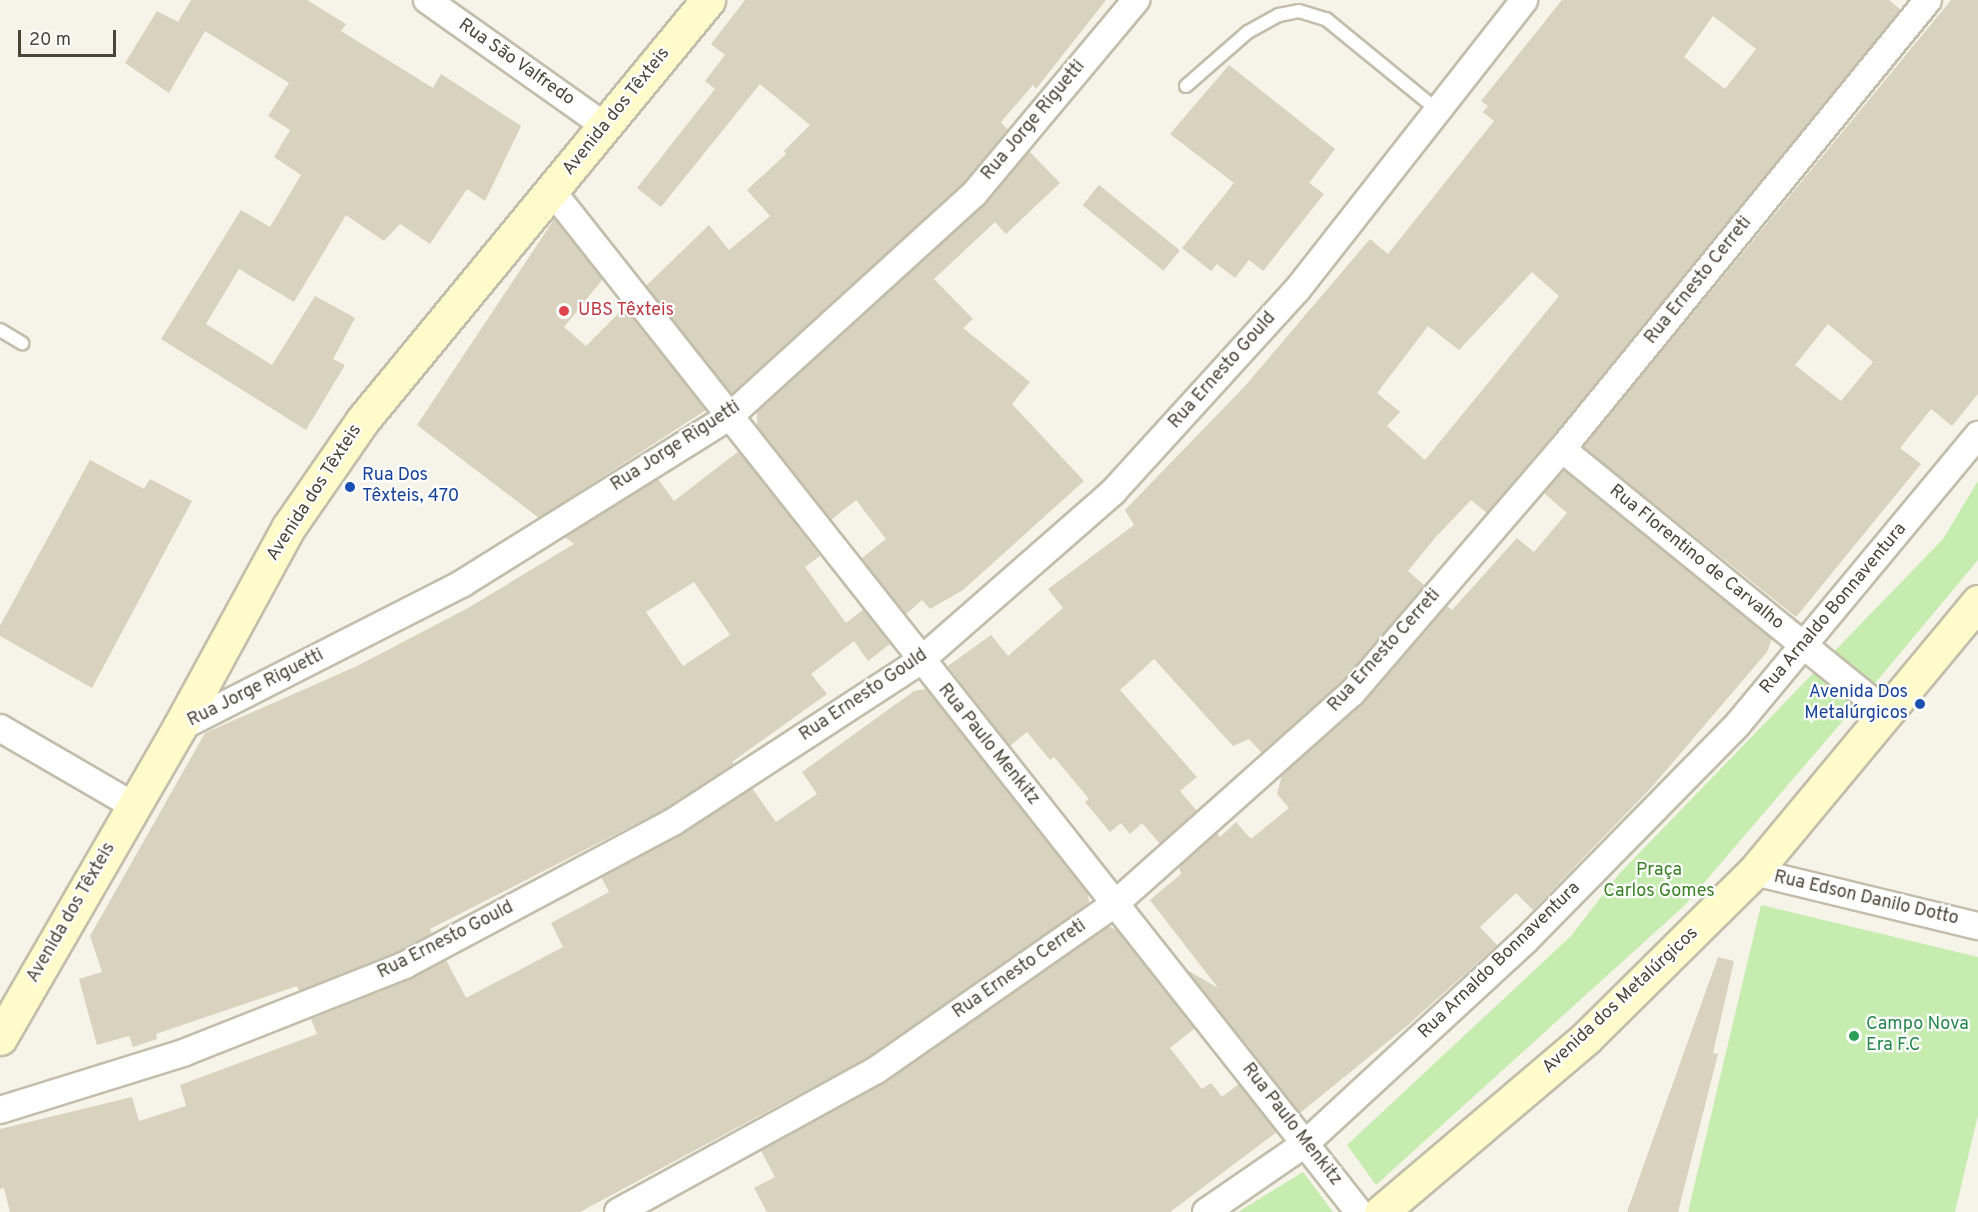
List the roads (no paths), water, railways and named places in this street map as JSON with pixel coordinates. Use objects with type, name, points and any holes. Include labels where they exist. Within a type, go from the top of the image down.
[{"type":"main road","name":"Avenida dos Têxteis","points":[[0,1038],[179,728],[288,528],[362,421],[708,0]]},
{"type":"main road","name":"Avenida dos Metalúrgicos","points":[[1381,1212],[1587,1037],[1754,872],[1978,602]]},
{"type":"street","name":"Rua São Valfredo","points":[[427,0],[605,126]]},
{"type":"street","name":"Rua Jorge Riguetti","points":[[179,728],[463,583],[730,416],[974,194],[1136,0]]},
{"type":"street","name":"Rua Ernesto Gould","points":[[0,1110],[183,1053],[405,965],[673,822],[920,661],[1113,492],[1297,290],[1436,109],[1524,0]]},
{"type":"street","name":"Rua Ernesto Cerreti","points":[[618,1212],[875,1071],[1116,903],[1352,693],[1562,449],[1928,0]]},
{"type":"street","name":"Rua Paulo Menkitz","points":[[552,191],[920,661],[1116,903],[1359,1212]]},
{"type":"street","name":"Rua Arnaldo Bonnaventura","points":[[1206,1212],[1306,1143],[1526,941],[1738,724],[1978,435]]},
{"type":"street","name":"Rua Florentino de Carvalho","points":[[1562,449],[1886,712]]},
{"type":"street","points":[[0,728],[134,806]]},
{"type":"street","name":"Rua Edson Danilo Dotto","points":[[1754,872],[1978,926]]},
{"type":"lane","points":[[1186,86],[1248,32],[1279,15],[1299,11],[1326,19],[1436,109]]},
{"type":"lane","points":[[0,330],[22,343]]},
{"type":"place","name":"UBS Têxteis","points":[[564,311]]},
{"type":"place","name":"Rua Dos Têxteis, 470","points":[[350,487]]},
{"type":"place","name":"Avenida Dos Metalúrgicos","points":[[1920,704]]},
{"type":"place","name":"Campo Nova Era F.C","points":[[1854,1036]]},
{"type":"park label","name":"Praça Carlos Gomes","points":[[1659,882]]}]
